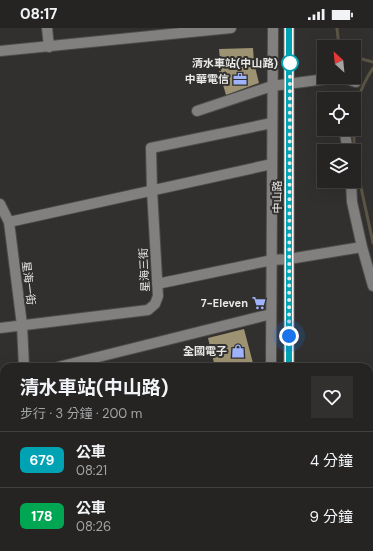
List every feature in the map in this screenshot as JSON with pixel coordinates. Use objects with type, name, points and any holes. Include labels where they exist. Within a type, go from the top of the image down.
[{"type":"street","points":[[47,28],[49,47]]},
{"type":"street","points":[[0,51],[49,47],[142,33],[231,28]]},
{"type":"street","name":"中山路","points":[[271,363],[273,28]]},
{"type":"street","name":"中山路","points":[[289,28],[289,363]]},
{"type":"street","points":[[197,111],[272,86],[317,80]]},
{"type":"street","name":"星海三街","points":[[0,328],[148,310],[155,304],[158,296],[151,148],[272,123]]},
{"type":"street","points":[[9,222],[272,164]]},
{"type":"street","points":[[351,188],[352,202],[362,247],[373,286]]},
{"type":"street","name":"星海一街","points":[[0,204],[9,222],[22,325],[24,363]]},
{"type":"street","points":[[157,284],[272,260],[289,259],[362,247]]},
{"type":"street","points":[[74,363],[271,314]]},
{"type":"building","points":[[253,48],[254,63],[259,83],[226,95],[219,71],[221,71],[219,49]]},
{"type":"building","points":[[244,329],[253,363],[214,363],[208,338]]},
{"type":"waterway","points":[[337,28],[338,40]]},
{"type":"waterway","points":[[361,59],[373,62]]},
{"type":"waterway","points":[[361,92],[373,68]]},
{"type":"waterway","points":[[354,136],[354,144]]},
{"type":"waterway","points":[[361,187],[373,243]]},
{"type":"bus line","name":"679","points":[[289,28],[289,363]]},
{"type":"place","name":"清水車站(中山路)","points":[[290,63]]},
{"type":"place","name":"中華電信","points":[[240,79]]},
{"type":"place","name":"7-Eleven","points":[[259,303]]},
{"type":"place","name":"全國電子","points":[[238,351]]},
{"type":"route","points":[[289,336],[290,56],[290,63]]}]
